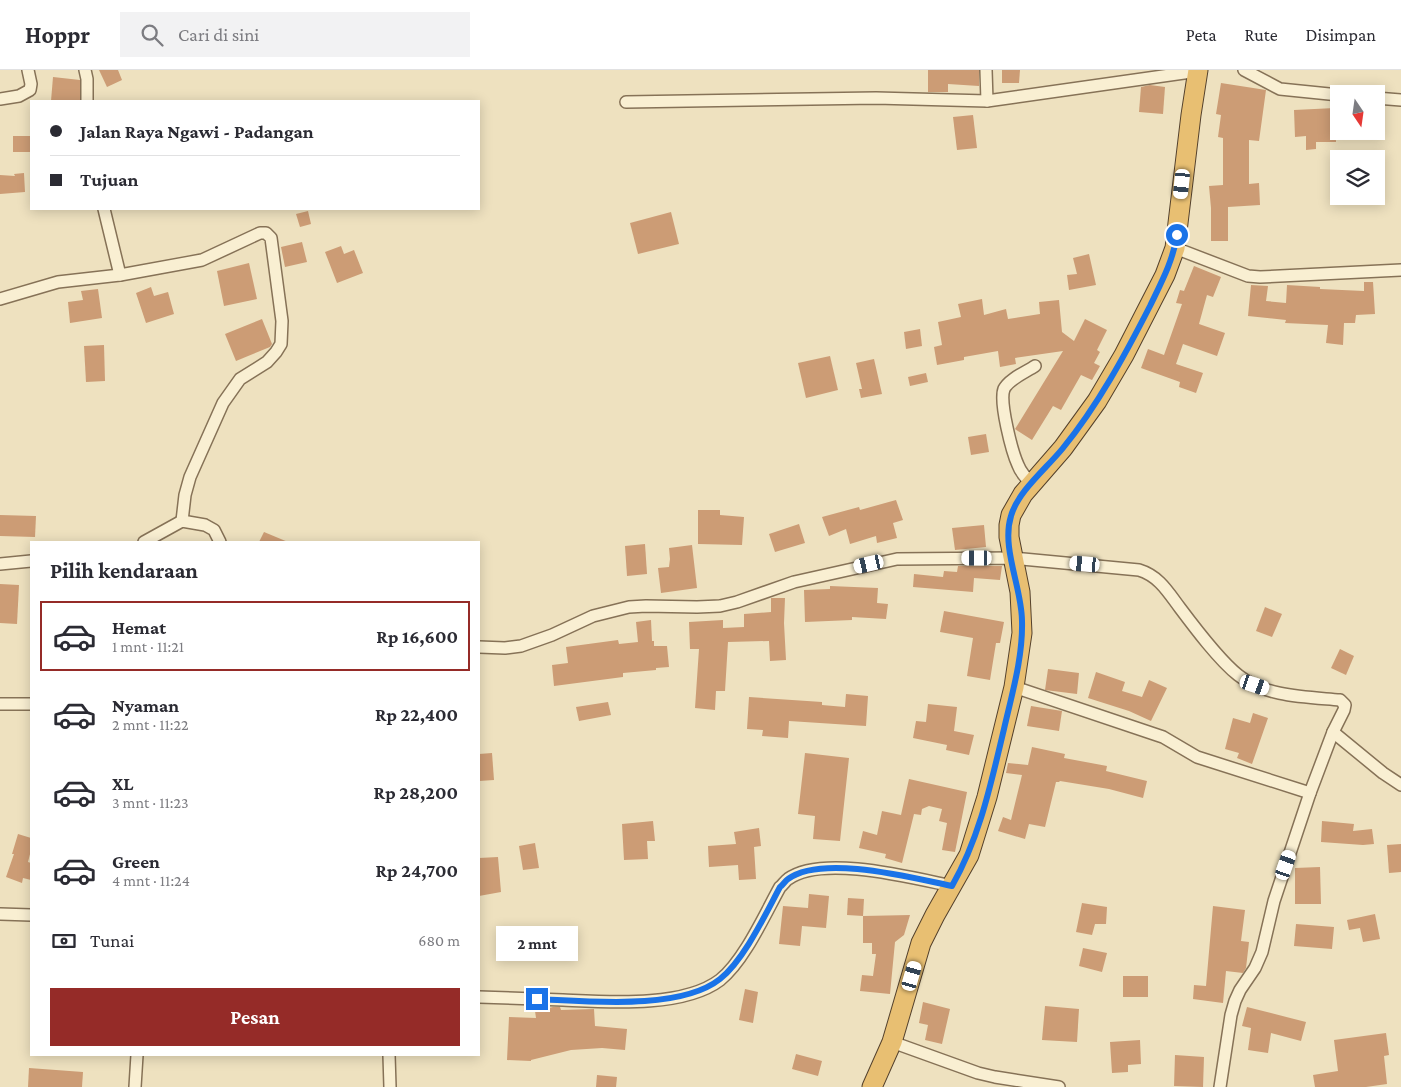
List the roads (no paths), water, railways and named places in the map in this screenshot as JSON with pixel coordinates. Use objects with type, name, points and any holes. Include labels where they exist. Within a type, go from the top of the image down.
[{"type":"highway","points":[[872,1087],[892,1042],[921,943],[969,855],[977,833],[1014,687],[1021,647],[1022,614],[1020,592],[1009,537],[1011,515],[1023,494],[1064,448],[1097,401],[1124,355],[1165,275],[1175,248],[1198,71]]},
{"type":"street","points":[[0,99],[19,96],[30,90],[31,84],[28,70]]},
{"type":"street","points":[[85,70],[87,100]]},
{"type":"street","points":[[986,70],[987,101]]},
{"type":"street","points":[[1244,70],[1280,89],[1330,94]]},
{"type":"street","points":[[626,102],[876,98],[987,101],[1198,71]]},
{"type":"street","points":[[1385,99],[1401,100]]},
{"type":"street","points":[[104,210],[120,275]]},
{"type":"street","points":[[0,299],[58,282],[120,275],[202,260],[260,233],[266,233],[271,238],[282,321],[281,344],[266,362],[240,378],[223,402],[190,477],[184,495],[182,521]]},
{"type":"street","points":[[1175,248],[1248,276],[1401,270]]},
{"type":"street","points":[[1032,484],[1023,475],[1013,453],[1002,399],[1004,388],[1011,381],[1035,366]]},
{"type":"street","points":[[146,541],[182,521],[205,525],[214,530],[220,541]]},
{"type":"street","points":[[480,647],[505,648],[521,646],[552,635],[593,616],[628,608],[646,606],[720,606],[794,582],[886,561],[1012,558],[1140,570],[1149,573],[1162,584],[1204,638],[1238,675],[1255,685],[1276,692],[1343,702],[1344,710],[1333,732],[1310,793],[1274,901],[1262,952],[1255,968],[1235,1001],[1231,1015],[1220,1087]]},
{"type":"street","points":[[0,564],[30,561]]},
{"type":"street","points":[[1014,687],[1163,737],[1197,757],[1310,793]]},
{"type":"street","points":[[0,704],[30,704]]},
{"type":"street","points":[[1333,732],[1382,773],[1401,785]]},
{"type":"street","points":[[480,997],[640,1001],[664,999],[707,988],[721,979],[732,967],[780,887],[788,878],[817,869],[860,868],[952,886]]},
{"type":"street","points":[[0,914],[30,915]]},
{"type":"street","points":[[892,1042],[978,1073],[1059,1087]]},
{"type":"street","points":[[135,1087],[137,1056]]},
{"type":"street","points":[[389,1056],[390,1087]]}]
